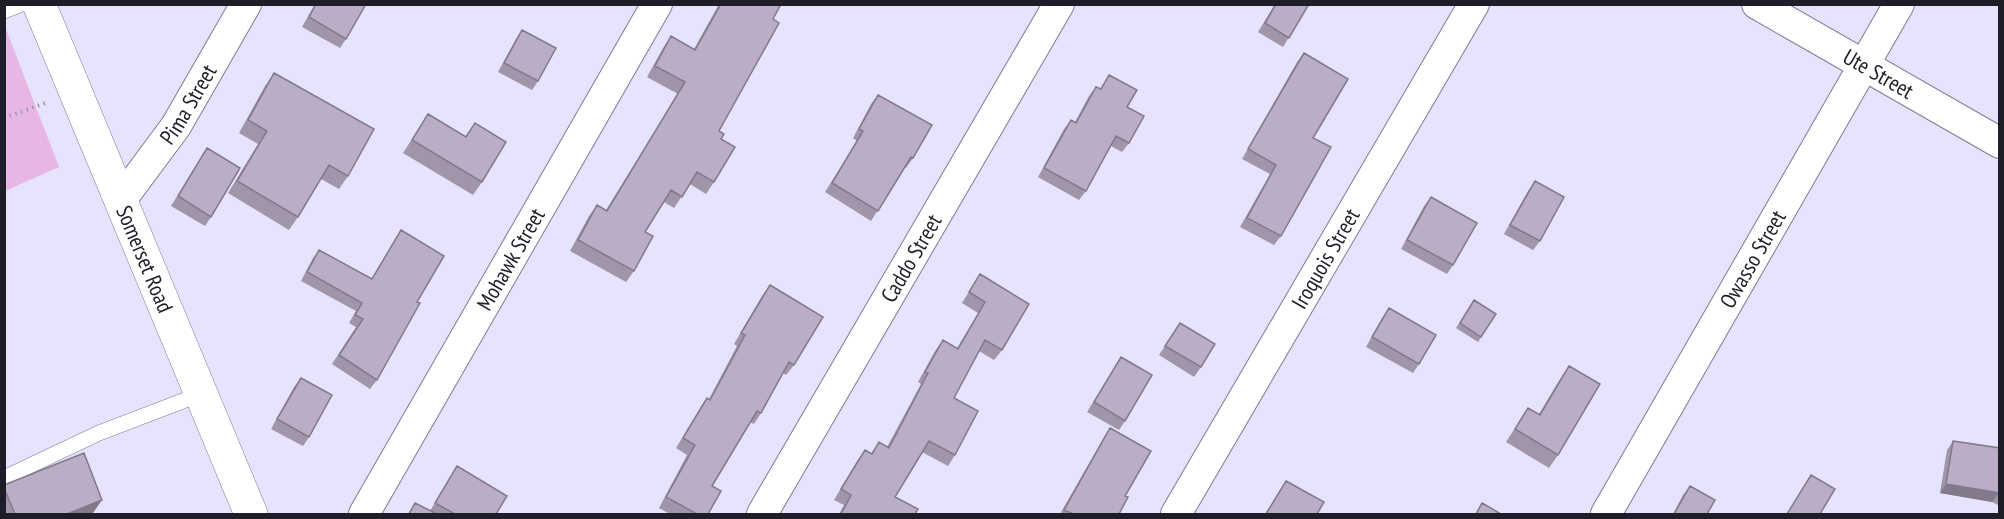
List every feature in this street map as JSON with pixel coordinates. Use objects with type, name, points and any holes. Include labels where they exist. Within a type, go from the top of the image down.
[{"type":"main road","name":"Somerset Road","points":[[39,4],[251,514]]},
{"type":"street","name":"Pima Street","points":[[121,200],[177,126],[246,4]]},
{"type":"street","name":"Mohawk Street","points":[[364,514],[657,4]]},
{"type":"street","name":"Caddo Street","points":[[762,514],[1059,4]]},
{"type":"street","name":"Iroquois Street","points":[[1176,514],[1474,4]]},
{"type":"street","name":"Ute Street","points":[[1757,4],[2000,143]]},
{"type":"street","name":"Owasso Street","points":[[1606,514],[1899,4]]},
{"type":"lane","points":[[4,11],[22,4]]},
{"type":"lane","points":[[4,478],[99,433],[201,394]]},
{"type":"path","points":[[4,118],[45,103]]},
{"type":"shaded area","points":[[4,24],[59,167],[5,191],[4,191]]},
{"type":"building","points":[[316,4],[366,4],[346,39],[309,17]]},
{"type":"building","points":[[721,4],[781,4],[773,19],[779,23],[719,131],[724,134],[721,139],[735,147],[714,182],[697,172],[682,197],[671,190],[645,232],[653,236],[634,271],[578,240],[597,205],[607,211],[685,82],[655,66],[671,36],[695,50]]},
{"type":"building","points":[[1276,4],[1309,4],[1289,38],[1265,23]]},
{"type":"building","points":[[522,30],[556,48],[538,81],[504,63]]},
{"type":"building","points":[[1304,53],[1348,79],[1313,138],[1331,147],[1281,236],[1247,218],[1276,165],[1248,149]]},
{"type":"building","points":[[274,73],[374,129],[348,176],[329,165],[298,217],[237,181],[267,131],[248,120]]},
{"type":"building","points":[[1109,75],[1137,90],[1127,107],[1144,116],[1129,143],[1116,136],[1086,191],[1044,168],[1071,120],[1076,123],[1096,87],[1101,89]]},
{"type":"building","points":[[878,95],[932,125],[878,211],[832,183],[863,131],[859,129]]},
{"type":"building","points":[[428,114],[466,137],[475,123],[506,142],[482,182],[412,140]]},
{"type":"building","points":[[207,148],[240,168],[211,217],[178,196]]},
{"type":"building","points":[[1535,181],[1564,197],[1540,241],[1510,225]]},
{"type":"building","points":[[1431,197],[1477,223],[1453,265],[1407,240]]},
{"type":"building","points":[[401,230],[444,256],[417,302],[420,303],[377,380],[339,355],[363,319],[355,315],[362,303],[307,272],[319,250],[372,279]]},
{"type":"building","points":[[980,274],[1029,304],[1002,350],[985,340],[954,398],[978,411],[955,455],[929,441],[895,497],[918,509],[915,514],[841,514],[851,495],[841,489],[865,450],[872,454],[879,442],[889,448],[943,340],[958,349],[985,302],[969,292]]},
{"type":"building","points":[[770,285],[823,317],[794,365],[789,362],[761,413],[757,411],[712,486],[721,491],[708,514],[697,514],[666,497],[695,445],[683,438],[707,398],[710,400],[745,335],[741,333]]},
{"type":"building","points":[[1474,300],[1496,314],[1481,337],[1460,323]]},
{"type":"building","points":[[1389,308],[1436,335],[1419,364],[1372,337]]},
{"type":"building","points":[[1180,323],[1215,344],[1201,367],[1165,346]]},
{"type":"building","points":[[1121,357],[1152,375],[1125,421],[1094,402]]},
{"type":"building","points":[[1569,366],[1600,384],[1558,455],[1515,429],[1528,408],[1540,415]]},
{"type":"building","points":[[301,378],[332,395],[309,437],[277,419]]},
{"type":"building","points":[[1110,428],[1151,451],[1125,496],[1128,497],[1119,514],[1073,514],[1064,510]]},
{"type":"building","points":[[1953,441],[2000,448],[2000,493],[1946,484]]},
{"type":"building","points":[[84,453],[102,500],[67,514],[15,514],[4,485]]},
{"type":"building","points":[[457,466],[507,496],[496,514],[455,514],[435,503]]},
{"type":"building","points":[[1811,475],[1835,489],[1820,514],[1787,514]]},
{"type":"building","points":[[1286,481],[1324,502],[1317,514],[1266,514]]},
{"type":"building","points":[[1690,486],[1715,500],[1707,514],[1674,514]]},
{"type":"building","points":[[415,503],[437,514],[409,514]]},
{"type":"building","points":[[1482,503],[1501,514],[1476,514]]}]
